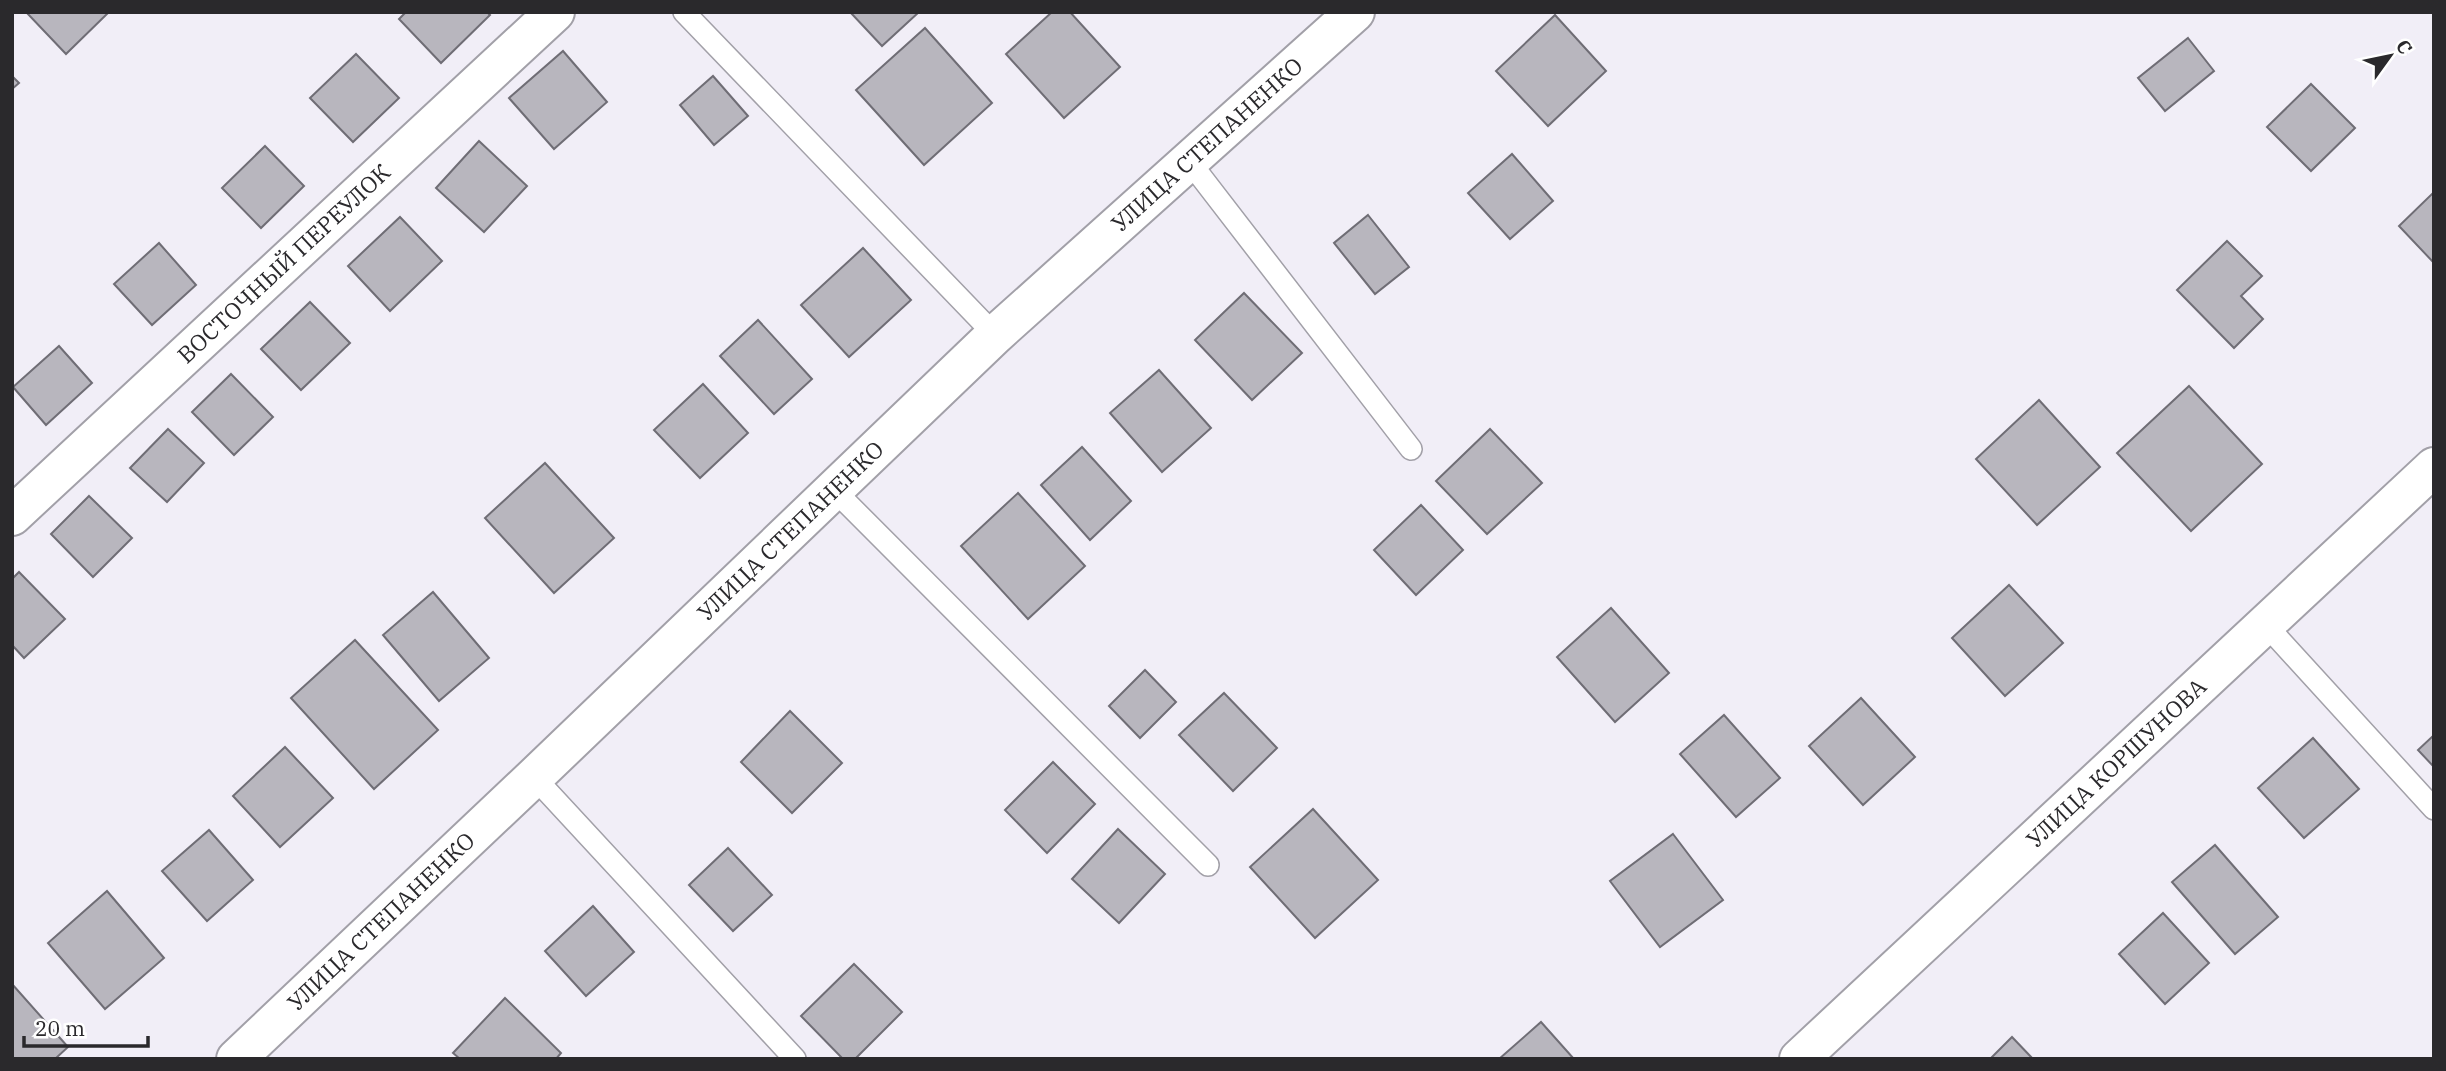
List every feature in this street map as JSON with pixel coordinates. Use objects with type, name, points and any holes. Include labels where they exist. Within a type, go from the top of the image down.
[{"type":"street","name":"ВОСТОЧНЫЙ ПЕРЕУЛОК","points":[[12,516],[555,12]]},
{"type":"street","name":"УЛИЦА СТЕПАНЕНКО","points":[[236,1059],[995,335],[1355,12]]},
{"type":"street","name":"УЛИЦА КОРШУНОВА","points":[[1799,1059],[2434,467]]},
{"type":"lane","points":[[684,12],[995,335]]},
{"type":"lane","points":[[1189,161],[1411,449]]},
{"type":"lane","points":[[834,490],[1208,865]]},
{"type":"lane","points":[[2265,624],[2434,809]]},
{"type":"lane","points":[[534,777],[794,1059]]},
{"type":"building","points":[[26,12],[109,12],[66,54]]},
{"type":"building","points":[[406,12],[487,12],[490,15],[441,63],[399,19]]},
{"type":"building","points":[[850,12],[919,12],[882,46]]},
{"type":"building","points":[[1052,12],[1070,12],[1120,67],[1064,118],[1006,54]]},
{"type":"building","points":[[1555,15],[1606,71],[1548,126],[1496,71]]},
{"type":"building","points":[[925,28],[992,103],[924,165],[856,90]]},
{"type":"building","points":[[2188,38],[2214,71],[2165,111],[2138,78]]},
{"type":"building","points":[[563,51],[607,102],[554,149],[509,98]]},
{"type":"building","points":[[356,54],[399,98],[353,142],[310,98]]},
{"type":"building","points":[[12,76],[19,83],[12,89]]},
{"type":"building","points":[[713,76],[748,116],[714,145],[680,105]]},
{"type":"building","points":[[2311,84],[2355,128],[2311,171],[2267,127]]},
{"type":"building","points":[[479,141],[527,186],[484,232],[436,188]]},
{"type":"building","points":[[265,146],[304,186],[261,228],[222,188]]},
{"type":"building","points":[[1512,154],[1553,201],[1510,239],[1468,193]]},
{"type":"building","points":[[2434,192],[2434,263],[2399,226]]},
{"type":"building","points":[[1368,215],[1409,267],[1375,294],[1334,243]]},
{"type":"building","points":[[400,217],[442,261],[390,311],[348,266]]},
{"type":"building","points":[[2227,241],[2262,276],[2241,296],[2263,319],[2234,348],[2177,290]]},
{"type":"building","points":[[159,243],[196,285],[152,325],[114,284]]},
{"type":"building","points":[[863,248],[911,300],[849,357],[801,305]]},
{"type":"building","points":[[1244,293],[1302,353],[1252,400],[1195,340]]},
{"type":"building","points":[[310,302],[350,343],[301,390],[261,349]]},
{"type":"building","points":[[758,320],[812,379],[774,414],[720,356]]},
{"type":"building","points":[[59,346],[92,383],[46,425],[13,387]]},
{"type":"building","points":[[1159,370],[1211,428],[1162,472],[1110,413]]},
{"type":"building","points":[[231,374],[273,417],[234,455],[192,412]]},
{"type":"building","points":[[703,384],[748,433],[700,478],[654,430]]},
{"type":"building","points":[[2189,386],[2262,464],[2191,531],[2117,453]]},
{"type":"building","points":[[2039,400],[2100,467],[2037,525],[1976,459]]},
{"type":"building","points":[[168,429],[204,463],[167,502],[130,468]]},
{"type":"building","points":[[1490,429],[1542,483],[1487,534],[1436,481]]},
{"type":"building","points":[[1082,447],[1131,501],[1090,540],[1041,485]]},
{"type":"building","points":[[545,463],[614,538],[554,593],[485,518]]},
{"type":"building","points":[[1018,493],[1085,566],[1028,619],[961,546]]},
{"type":"building","points":[[89,496],[132,538],[93,577],[51,534]]},
{"type":"building","points":[[1421,505],[1463,550],[1416,595],[1374,550]]},
{"type":"building","points":[[19,572],[65,619],[24,658],[12,645],[12,579]]},
{"type":"building","points":[[2009,585],[2063,643],[2005,696],[1952,638]]},
{"type":"building","points":[[433,592],[489,658],[439,701],[383,635]]},
{"type":"building","points":[[1611,608],[1669,673],[1615,722],[1557,657]]},
{"type":"building","points":[[355,640],[438,730],[374,789],[291,698]]},
{"type":"building","points":[[1145,670],[1176,702],[1140,738],[1109,706]]},
{"type":"building","points":[[1224,693],[1277,748],[1233,791],[1179,735]]},
{"type":"building","points":[[1861,698],[1915,757],[1863,805],[1809,746]]},
{"type":"building","points":[[790,711],[842,763],[792,813],[741,762]]},
{"type":"building","points":[[1724,715],[1780,778],[1736,817],[1680,754]]},
{"type":"building","points":[[2434,735],[2434,767],[2418,750]]},
{"type":"building","points":[[2313,738],[2359,789],[2304,838],[2258,788]]},
{"type":"building","points":[[285,747],[333,798],[280,847],[233,796]]},
{"type":"building","points":[[1053,762],[1095,804],[1047,853],[1005,810]]},
{"type":"building","points":[[1313,809],[1378,880],[1315,938],[1250,867]]},
{"type":"building","points":[[1118,829],[1165,874],[1119,923],[1072,879]]},
{"type":"building","points":[[209,830],[253,880],[207,921],[162,871]]},
{"type":"building","points":[[1673,834],[1723,900],[1660,947],[1610,881]]},
{"type":"building","points":[[2215,845],[2278,917],[2235,954],[2172,882]]},
{"type":"building","points":[[728,848],[772,895],[733,931],[689,885]]},
{"type":"building","points":[[107,891],[164,958],[105,1009],[48,943]]},
{"type":"building","points":[[593,906],[634,952],[586,996],[545,951]]},
{"type":"building","points":[[2163,913],[2209,963],[2165,1004],[2119,954]]},
{"type":"building","points":[[854,964],[902,1012],[855,1059],[843,1059],[801,1016]]},
{"type":"building","points":[[12,984],[68,1047],[55,1059],[12,1059]]},
{"type":"building","points":[[505,998],[561,1053],[556,1059],[460,1059],[453,1053]]},
{"type":"building","points":[[1541,1022],[1574,1059],[1499,1059]]},
{"type":"building","points":[[2012,1037],[2033,1059],[1990,1059]]}]
